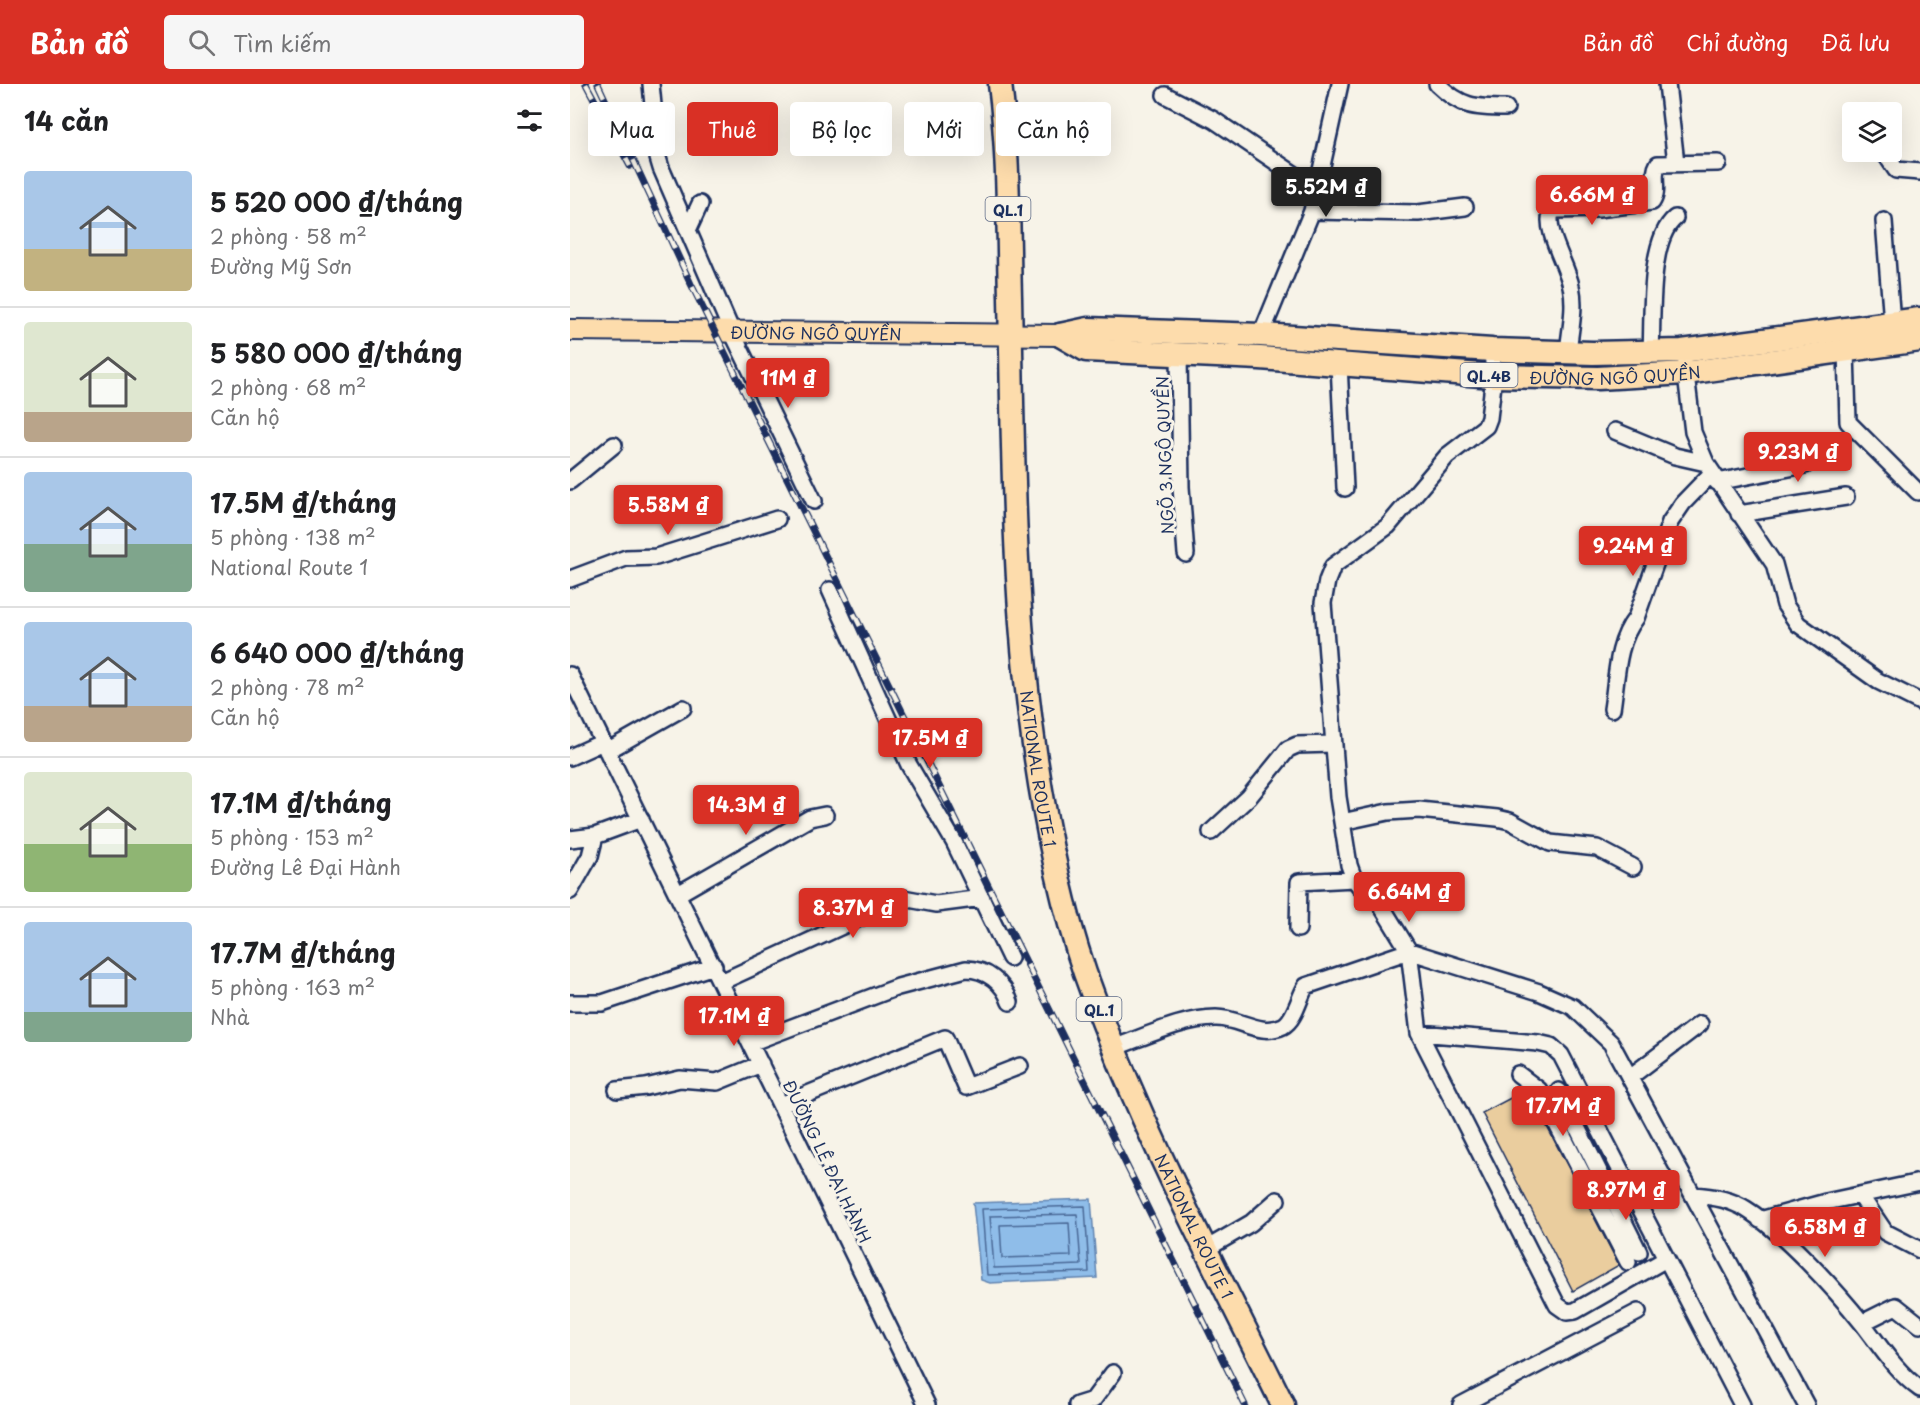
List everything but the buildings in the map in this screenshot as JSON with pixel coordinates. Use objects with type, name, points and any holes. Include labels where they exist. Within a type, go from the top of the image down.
[{"type":"highway","name":"NATIONAL ROUTE 1","points":[[1000,84],[1006,150],[1014,487],[1032,735],[1046,824],[1065,906],[1084,970],[1113,1048],[1180,1200],[1283,1405]]},
{"type":"highway","name":"ĐƯỜNG NGÔ QUYỀN","points":[[1060,335],[1086,350],[1260,358],[1494,376],[1598,378],[1920,319]]},
{"type":"highway","name":"ĐƯỜNG NGÔ QUYỀN","points":[[1060,335],[1088,329],[1261,335],[1492,351],[1651,352],[1684,362],[1846,351],[1920,340]]},
{"type":"highway","points":[[1260,358],[1261,335]]},
{"type":"main road","name":"ĐƯỜNG NGÔ QUYỀN","points":[[570,330],[1060,335]]},
{"type":"street","points":[[651,84],[658,158],[732,332],[814,501]]},
{"type":"street","points":[[1261,335],[1312,211],[1340,84]]},
{"type":"street","points":[[1437,84],[1448,95],[1468,106],[1506,108]]},
{"type":"street","points":[[1667,84],[1676,163]]},
{"type":"street","points":[[1166,94],[1214,120],[1316,189]]},
{"type":"street","points":[[1891,162],[1896,170],[1920,172]]},
{"type":"street","points":[[1568,352],[1573,298],[1564,264],[1550,227],[1551,213],[1556,210],[1608,208],[1652,202],[1656,197],[1655,168],[1658,164],[1718,163]]},
{"type":"street","points":[[688,230],[700,204]]},
{"type":"street","points":[[1312,211],[1418,213],[1465,207]]},
{"type":"street","points":[[1651,352],[1655,271],[1661,235],[1667,224],[1675,218]]},
{"type":"street","points":[[1884,221],[1892,323]]},
{"type":"street","points":[[1492,351],[1494,376],[1490,418],[1486,426],[1447,456],[1388,526],[1333,566],[1330,573],[1323,603],[1333,744],[1349,865],[1354,879],[1362,889],[1379,902],[1409,951],[1419,1033],[1557,1305],[1567,1312],[1575,1311],[1666,1259]]},
{"type":"street","points":[[1846,351],[1848,422],[1918,492]]},
{"type":"street","name":"NGÕ 3 NGÔ QUYỀN","points":[[1179,355],[1180,487],[1186,554]]},
{"type":"street","points":[[1684,362],[1693,432],[1712,473],[1774,564],[1785,605],[1798,624],[1878,681],[1920,702]]},
{"type":"street","points":[[1339,364],[1345,488]]},
{"type":"street","points":[[1616,431],[1712,473],[1805,465],[1808,458],[1792,442]]},
{"type":"street","points":[[570,481],[614,445]]},
{"type":"street","points":[[1612,709],[1626,630],[1636,618],[1670,522],[1683,503],[1712,473]]},
{"type":"street","points":[[1739,514],[1846,497]]},
{"type":"street","points":[[570,579],[619,560],[639,555],[656,557],[777,519]]},
{"type":"street","points":[[830,590],[909,765],[954,842],[1010,958]]},
{"type":"street","name":"ĐƯỜNG LÊ ĐẠI HÀNH","points":[[570,675],[927,1405]]},
{"type":"street","points":[[570,757],[605,747],[683,708]]},
{"type":"street","points":[[1211,831],[1249,798],[1288,749],[1297,745],[1333,744]]},
{"type":"street","points":[[1342,822],[1388,812],[1419,810],[1497,818],[1510,821],[1550,843],[1597,848],[1633,867]]},
{"type":"street","points":[[678,894],[810,818],[825,815]]},
{"type":"street","points":[[570,839],[595,836],[641,819]]},
{"type":"street","points":[[570,891],[590,856],[595,836]]},
{"type":"street","points":[[1298,928],[1299,882],[1354,879]]},
{"type":"street","points":[[721,982],[903,898],[936,904],[982,898]]},
{"type":"street","points":[[1113,1048],[1182,1024],[1215,1018],[1236,1020],[1261,1030],[1282,1027],[1288,1023],[1306,986],[1409,951],[1539,992],[1573,1007],[1611,1043],[1806,1405]]},
{"type":"street","points":[[570,1003],[602,1003],[714,966]]},
{"type":"street","points":[[750,1043],[898,987],[966,969],[977,969],[993,978],[1007,993],[1010,1002]]},
{"type":"street","points":[[1630,1077],[1700,1024]]},
{"type":"street","points":[[1419,1033],[1538,1043],[1551,1046],[1562,1055],[1742,1405]]},
{"type":"street","points":[[781,1105],[945,1038],[966,1087],[1020,1066]]},
{"type":"street","points":[[617,1090],[646,1088],[680,1079],[717,1082],[761,1064]]},
{"type":"street","points":[[1518,1074],[1535,1085],[1602,1214],[1634,1257],[1617,1207],[1559,1091]]},
{"type":"street","points":[[1542,1098],[1576,1084]]},
{"type":"street","points":[[1563,1137],[1578,1129]]},
{"type":"street","points":[[1582,1176],[1615,1159]]},
{"type":"street","points":[[1760,1220],[1920,1182]]},
{"type":"street","points":[[1693,1195],[1713,1196],[1745,1208],[1789,1242],[1862,1323],[1881,1349],[1920,1389]]},
{"type":"street","points":[[1860,1195],[1885,1232],[1920,1250]]},
{"type":"street","points":[[1602,1214],[1635,1198]]},
{"type":"street","points":[[1206,1249],[1251,1223],[1278,1200]]},
{"type":"street","points":[[1862,1323],[1896,1306],[1920,1324]]},
{"type":"street","points":[[1461,1405],[1638,1312]]},
{"type":"street","points":[[1077,1405],[1092,1400],[1113,1373]]},
{"type":"water","points":[[1091,1199],[1097,1278],[990,1283],[981,1280],[973,1203]]},
{"type":"railway","points":[[586,84],[630,166]]},
{"type":"railway","points":[[598,84],[691,284],[1245,1405]]}]
